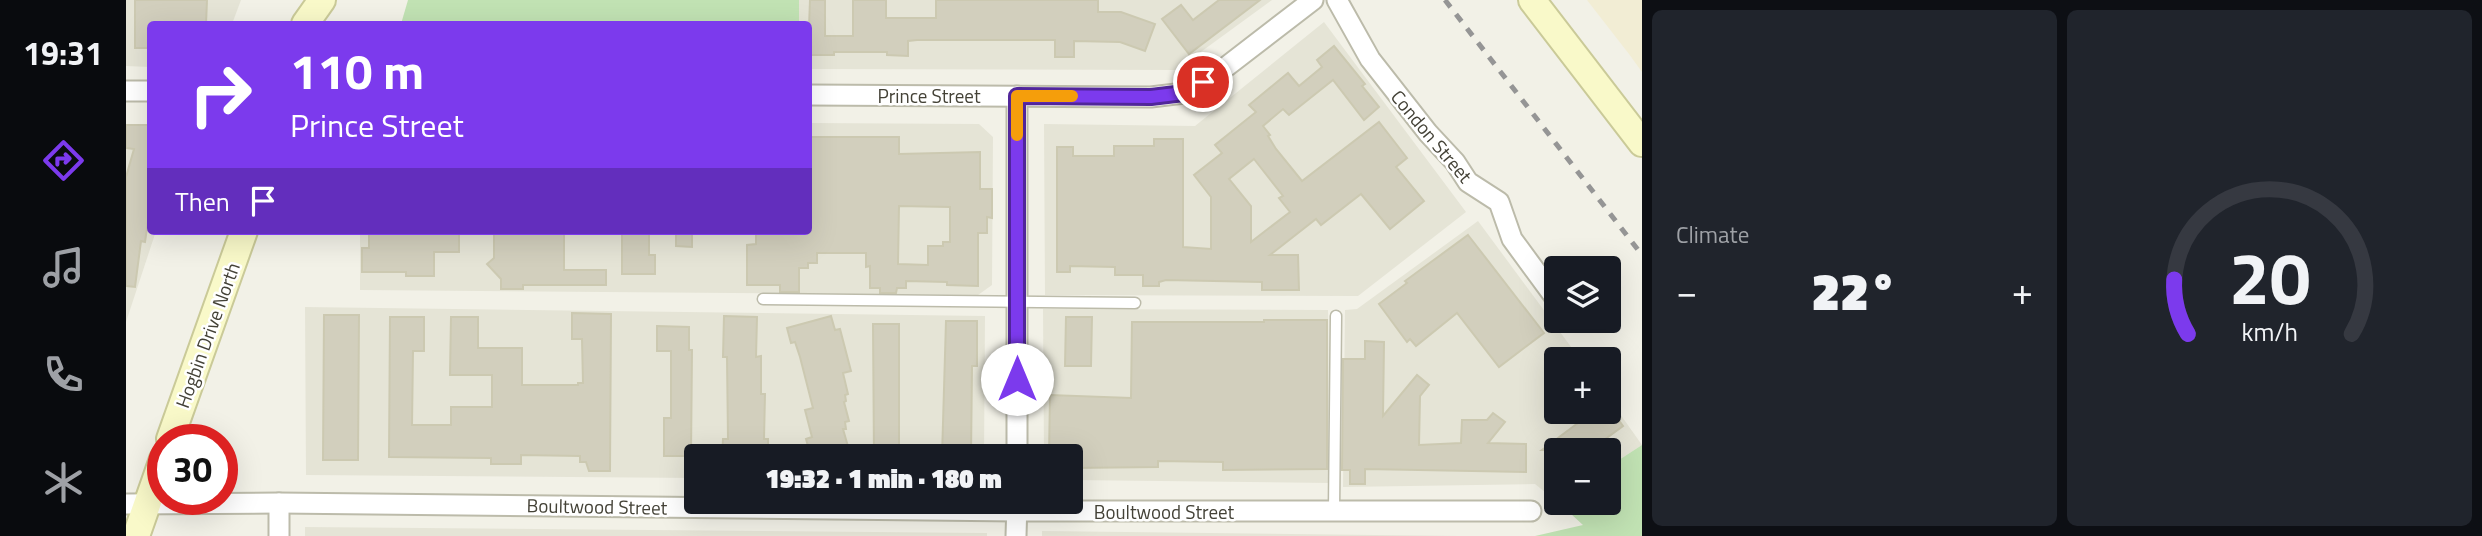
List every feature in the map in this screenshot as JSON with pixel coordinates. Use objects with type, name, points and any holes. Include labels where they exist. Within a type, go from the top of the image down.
[{"type":"main road","points":[[307,21],[324,0]]},
{"type":"main road","points":[[320,21],[324,0]]},
{"type":"main road","points":[[1532,0],[1642,143]]},
{"type":"main road","name":"Hogbin Drive North","points":[[175,424],[243,235]]},
{"type":"main road","points":[[136,536],[136,504],[147,486]]},
{"type":"street","name":"Prince Street","points":[[812,95],[1151,97],[1184,93],[1222,70],[1313,0]]},
{"type":"street","name":"Condon Street","points":[[1337,0],[1370,59],[1428,133],[1455,162],[1468,182],[1499,202],[1512,239],[1544,283]]},
{"type":"street","points":[[126,90],[147,91]]},
{"type":"street","points":[[1017,96],[1017,444]]},
{"type":"street","points":[[279,503],[279,536]]},
{"type":"street","name":"Boultwood Street","points":[[136,504],[684,505]]},
{"type":"street","name":"Boultwood Street","points":[[1083,508],[1531,511]]},
{"type":"street","points":[[1017,514],[1017,536]]},
{"type":"lane","points":[[763,299],[1135,303]]},
{"type":"lane","points":[[1334,511],[1336,316]]},
{"type":"shaded area","points":[[126,0],[241,0],[233,21],[147,21],[147,67],[126,66]]},
{"type":"shaded area","points":[[799,0],[1272,0],[1176,70],[812,69],[812,21],[799,21]]},
{"type":"shaded area","points":[[1587,0],[1642,0],[1642,72],[1629,54]]},
{"type":"shaded area","points":[[1324,22],[1466,212],[1358,296],[1045,295],[1044,124],[1195,126]]},
{"type":"shaded area","points":[[812,123],[979,124],[993,137],[992,285],[978,295],[360,290],[360,235],[812,235]]},
{"type":"shaded area","points":[[126,125],[147,126],[147,235],[155,235],[126,322]]},
{"type":"shaded area","points":[[1478,221],[1544,310],[1544,333],[1561,333],[1571,347],[1544,347],[1544,424],[1621,424],[1621,415],[1642,445],[1621,459],[1621,438],[1544,438],[1544,491],[1535,484],[1343,487],[1345,310],[1357,309]]},
{"type":"shaded area","points":[[305,307],[985,316],[984,444],[684,444],[684,478],[306,475]]},
{"type":"shaded area","points":[[1043,309],[1328,310],[1330,483],[1083,480],[1083,444],[1044,444]]},
{"type":"shaded area","points":[[305,527],[987,533],[987,536],[305,536]]},
{"type":"shaded area","points":[[1042,531],[1459,536],[1042,536]]},
{"type":"green space","points":[[408,0],[799,0],[799,21],[402,21]]},
{"type":"green space","points":[[1642,445],[1642,536],[1535,536],[1583,525],[1572,515],[1621,515],[1621,459]]},
{"type":"building","points":[[135,0],[207,0],[206,21],[147,21],[147,48],[135,48]]},
{"type":"building","points":[[810,0],[825,0],[825,36],[853,36],[853,0],[886,0],[886,18],[936,18],[936,0],[1098,0],[1098,12],[1121,12],[1155,24],[1145,51],[1120,42],[1074,41],[1074,57],[1055,57],[1055,40],[917,40],[908,41],[908,56],[887,55],[887,52],[834,52],[834,55],[812,55],[812,21],[809,21]]},
{"type":"building","points":[[1219,0],[1260,0],[1189,54],[1162,19],[1181,5],[1193,20]]},
{"type":"building","points":[[1334,46],[1365,84],[1362,86],[1379,107],[1364,120],[1333,80],[1289,115],[1283,109],[1263,126],[1276,149],[1302,181],[1379,122],[1407,158],[1396,167],[1424,201],[1390,229],[1361,194],[1321,225],[1316,219],[1270,255],[1298,255],[1299,290],[1262,290],[1262,282],[1166,280],[1159,282],[1159,286],[1143,286],[1143,275],[1115,275],[1115,267],[1070,266],[1070,272],[1057,272],[1057,147],[1073,147],[1073,156],[1114,156],[1114,146],[1154,146],[1154,139],[1183,139],[1183,247],[1211,249],[1211,197],[1194,175],[1222,153],[1215,145],[1256,112],[1249,105],[1288,73],[1299,86],[1322,67],[1317,60]],"holes":[[[1254,159],[1283,196],[1279,198],[1290,212],[1251,242],[1251,206],[1229,179]]]},
{"type":"building","points":[[126,125],[147,125],[147,228],[145,242],[141,241],[135,287],[126,286],[126,177],[134,149],[126,148]]},
{"type":"building","points":[[812,137],[899,137],[899,154],[980,152],[980,189],[992,189],[992,218],[987,217],[987,233],[978,233],[978,286],[906,281],[906,288],[897,288],[896,293],[880,293],[880,288],[870,288],[870,266],[866,267],[866,253],[817,253],[817,263],[808,263],[808,268],[799,268],[799,292],[780,292],[780,285],[747,285],[747,245],[756,244],[756,235],[812,235]],"holes":[[[899,206],[950,207],[950,242],[943,242],[943,246],[928,246],[928,265],[898,264]]]},
{"type":"building","points":[[369,235],[459,235],[459,252],[434,252],[434,276],[406,276],[406,272],[362,272],[362,248],[369,248]]},
{"type":"building","points":[[494,235],[564,235],[564,270],[606,270],[606,285],[523,285],[523,289],[501,289],[501,279],[487,264],[494,258]]},
{"type":"building","points":[[622,235],[649,235],[649,255],[655,255],[655,274],[622,274]]},
{"type":"building","points":[[676,235],[692,235],[692,247],[676,246]]},
{"type":"building","points":[[1468,235],[1544,333],[1499,367],[1457,313],[1416,346],[1410,339],[1407,342],[1379,304],[1407,283],[1405,281]]},
{"type":"building","points":[[572,313],[611,314],[610,471],[589,471],[586,462],[580,462],[580,456],[521,455],[521,464],[491,464],[491,458],[389,457],[390,317],[424,317],[424,351],[413,351],[412,425],[451,425],[451,407],[492,407],[492,375],[450,375],[451,317],[478,317],[478,348],[522,348],[522,385],[578,385],[583,383],[582,339],[572,339]]},
{"type":"building","points":[[324,315],[359,315],[358,460],[323,460]]},
{"type":"building","points":[[724,316],[757,317],[756,357],[761,356],[761,394],[765,394],[764,439],[768,439],[768,444],[723,444],[723,439],[728,439],[727,357],[723,357]]},
{"type":"building","points":[[831,316],[835,330],[840,329],[851,371],[843,373],[848,394],[845,395],[844,402],[849,421],[845,422],[846,429],[843,429],[847,444],[807,444],[806,439],[812,437],[805,410],[813,408],[800,357],[795,342],[791,343],[787,328]]},
{"type":"building","points":[[1066,317],[1092,317],[1091,366],[1065,366]]},
{"type":"building","points":[[1327,320],[1327,469],[1223,470],[1223,462],[1158,461],[1158,467],[1083,468],[1083,444],[1049,444],[1050,395],[1131,398],[1132,322]]},
{"type":"building","points":[[946,321],[977,321],[977,366],[972,366],[971,444],[942,444]]},
{"type":"building","points":[[873,324],[899,324],[899,444],[874,444]]},
{"type":"building","points":[[657,326],[689,327],[689,350],[692,350],[691,444],[684,444],[684,456],[664,456],[664,418],[671,418],[671,351],[657,351]]},
{"type":"building","points":[[1365,341],[1384,342],[1383,416],[1417,375],[1429,385],[1420,396],[1419,445],[1461,443],[1462,420],[1487,420],[1493,413],[1505,422],[1488,443],[1526,444],[1526,472],[1365,469],[1365,484],[1350,484],[1350,470],[1342,470],[1343,359],[1365,359]]},
{"type":"building","points":[[1621,423],[1623,426],[1607,438],[1558,438],[1577,424]]},
{"type":"railway","points":[[1445,0],[1642,255]]},
{"type":"slow traffic","points":[[1017,135],[1017,96],[1072,96]]},
{"type":"route","points":[[1017,379],[1017,96],[1151,97],[1184,93],[1203,82]]}]
